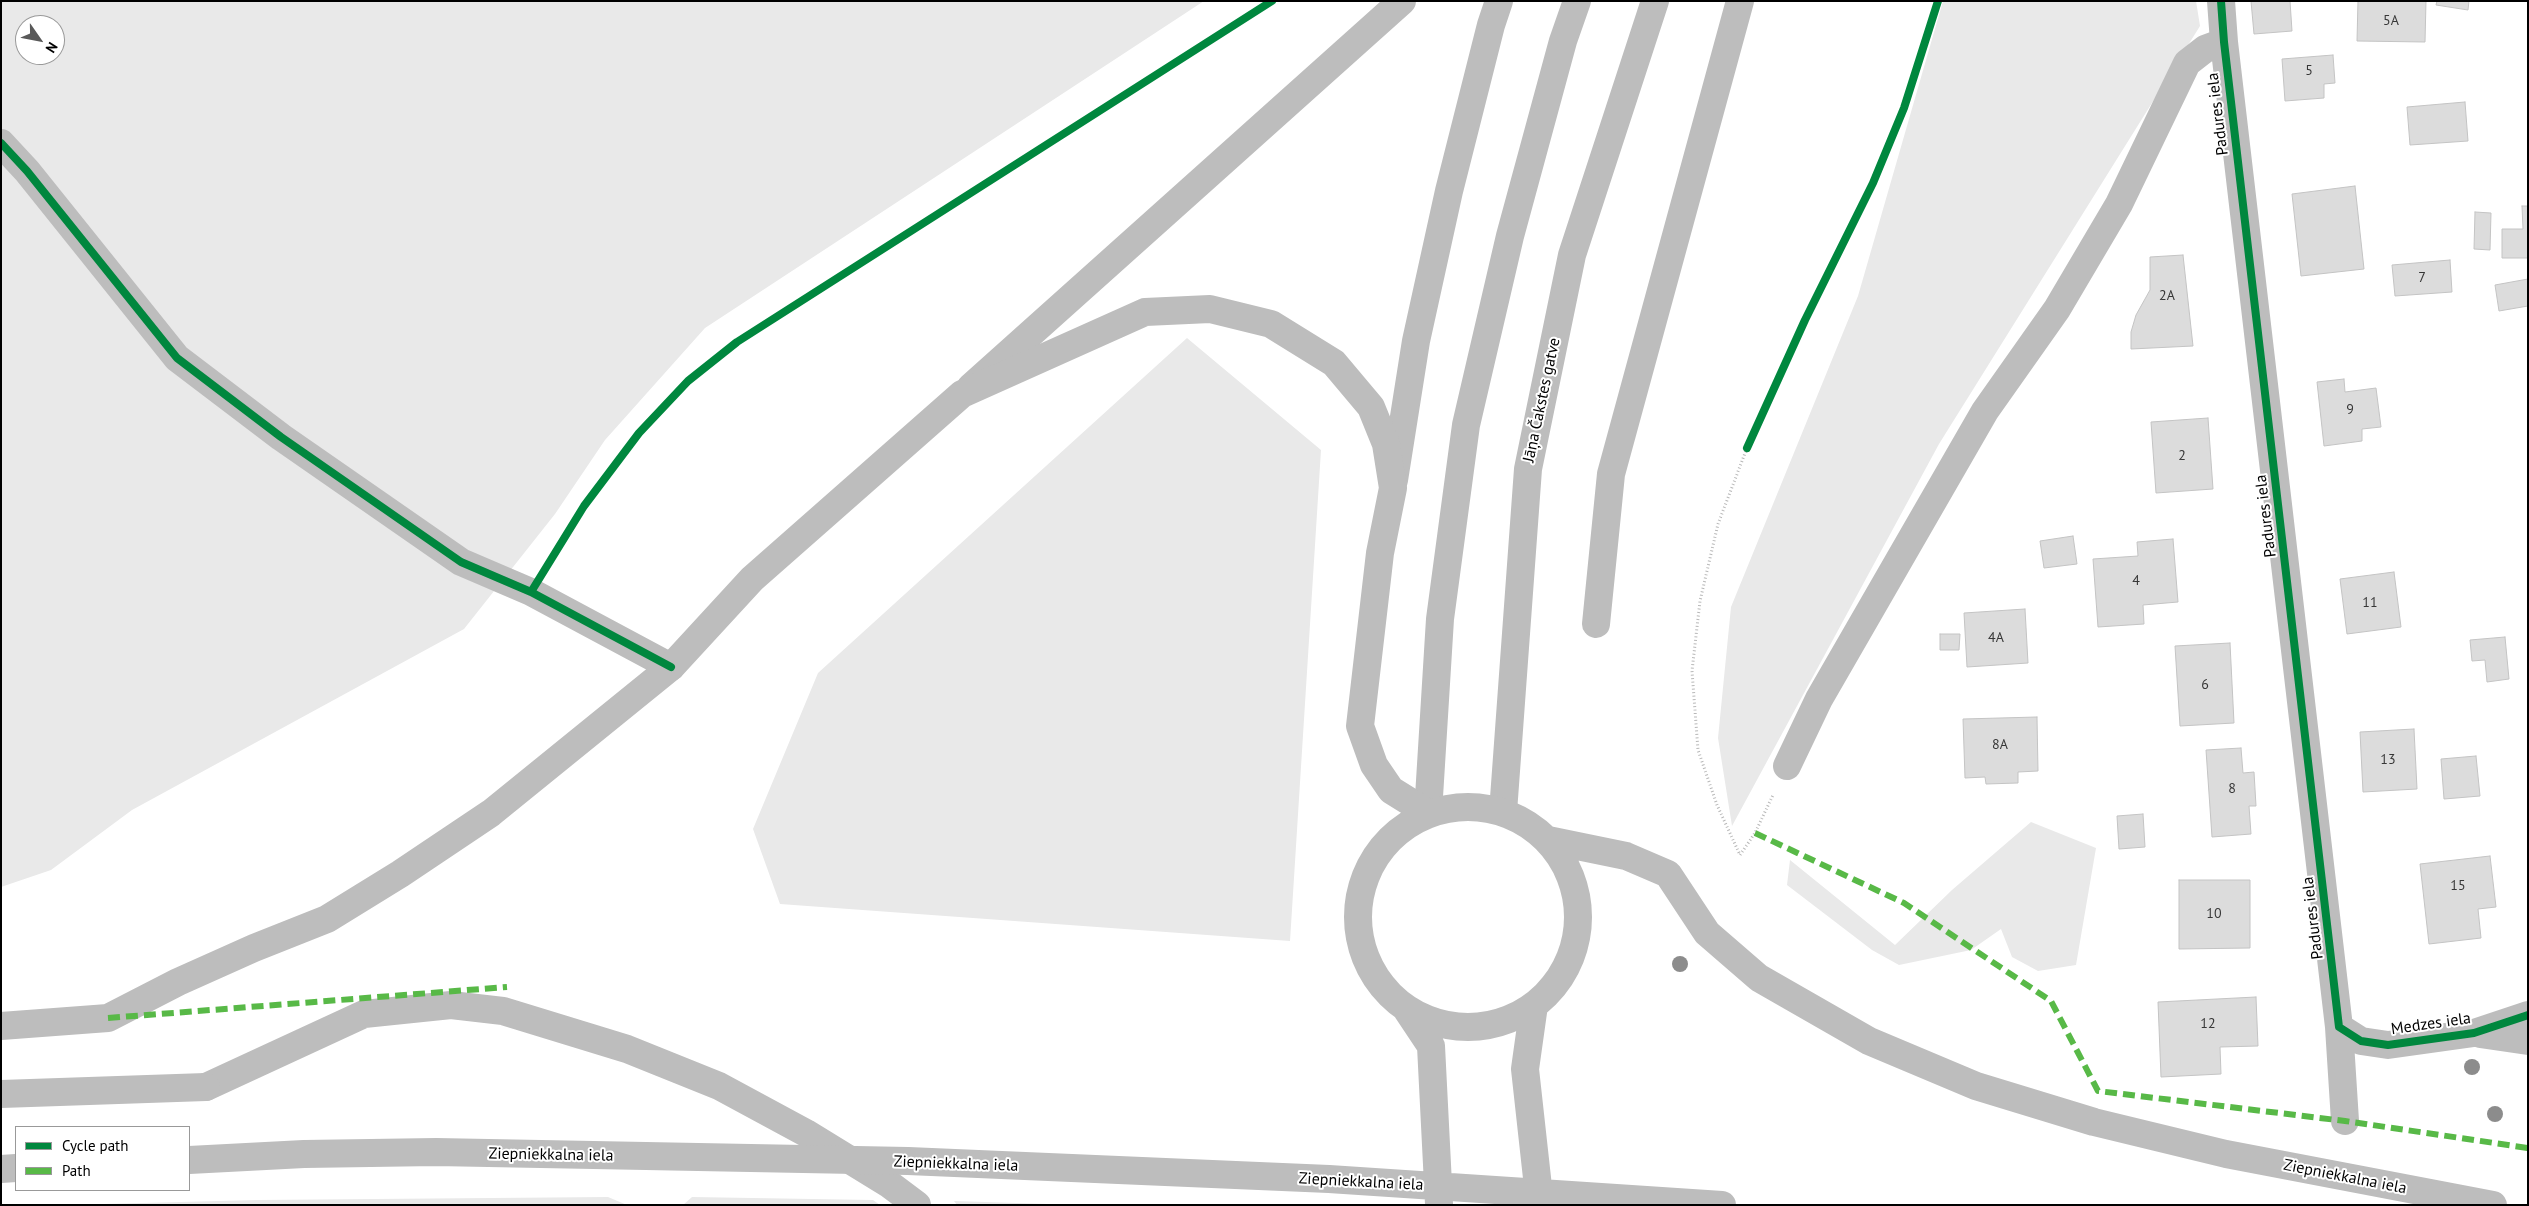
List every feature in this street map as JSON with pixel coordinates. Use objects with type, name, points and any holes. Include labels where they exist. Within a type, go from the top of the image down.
[{"type":"main road","points":[[1,1026],[108,1018],[178,982],[254,948],[327,919],[491,813],[671,667],[752,579],[1402,1]]},
{"type":"main road","points":[[1428,813],[1391,790],[1374,765],[1360,726],[1380,553],[1393,488],[1416,341],[1440,229],[1491,25],[1499,1]]},
{"type":"main road","points":[[1428,813],[1440,619],[1466,425],[1510,236],[1563,41],[1577,1]]},
{"type":"main road","name":"Jāņa Čakstes gatve","points":[[1504,812],[1528,469],[1572,255],[1655,1]]},
{"type":"main road","points":[[1596,624],[1611,474],[1740,1]]},
{"type":"main road","name":"Padures iela","points":[[2221,1],[2224,42],[2339,1027],[2345,1121]]},
{"type":"main road","points":[[1787,766],[1819,699],[1985,411],[2057,309],[2119,204],[2187,63],[2205,49],[2224,42]]},
{"type":"main road","points":[[1,143],[27,170],[177,358],[281,437],[461,562],[531,592],[671,667]]},
{"type":"main road","points":[[962,394],[1145,312],[1210,309],[1271,324],[1334,363],[1371,407],[1386,444],[1393,488]]},
{"type":"main road","points":[[1453,807],[1479,807],[1504,812],[1528,824],[1548,840],[1564,862],[1574,886],[1578,912],[1576,939],[1568,965],[1554,987],[1534,1006],[1511,1019],[1485,1026],[1458,1027],[1432,1022],[1408,1010],[1387,992],[1371,970],[1361,946],[1357,919],[1360,892],[1369,867],[1384,844],[1405,826],[1428,813],[1453,807]]},
{"type":"main road","name":"Ziepniekkalna iela","points":[[1548,840],[1626,856],[1668,874],[1707,933],[1758,978],[1869,1041],[1976,1086],[2094,1122],[2226,1154],[2493,1205]]},
{"type":"main road","points":[[1,1094],[206,1087],[364,1014],[451,1005],[503,1011],[627,1049],[718,1086],[806,1133],[889,1184],[917,1205]]},
{"type":"main road","points":[[1534,1006],[1525,1068],[1540,1205]]},
{"type":"main road","points":[[1408,1010],[1430,1046],[1439,1205]]},
{"type":"main road","name":"Medzes iela","points":[[2339,1027],[2361,1040],[2388,1045],[2474,1033],[2528,1015]]},
{"type":"main road","points":[[2474,1033],[2528,1041]]},
{"type":"main road","name":"Ziepniekkalna iela","points":[[190,1160],[304,1154],[436,1152],[908,1162],[1329,1179],[1722,1205]]},
{"type":"main road","points":[[1,1169],[15,1168]]},
{"type":"path","points":[[1751,440],[1718,524],[1700,601],[1692,671],[1698,750],[1717,805],[1740,855],[1755,833],[1787,766]]},
{"type":"shaded area","points":[[1,1],[1204,1],[705,328],[605,440],[555,514],[464,629],[132,810],[51,870],[1,887]]},
{"type":"shaded area","points":[[1943,1],[2196,1],[2200,26],[1939,444],[1732,826],[1718,738],[1731,607],[1858,296]]},
{"type":"shaded area","points":[[1187,338],[1321,450],[1290,941],[780,904],[753,829],[818,673]]},
{"type":"shaded area","points":[[2031,822],[2096,848],[2076,965],[2038,971],[2012,957],[2001,929],[1971,950],[1899,965],[1872,950],[1787,885],[1790,860],[1895,945],[1952,890]]},
{"type":"shaded area","points":[[608,1197],[627,1205],[65,1205],[257,1200]]},
{"type":"shaded area","points":[[692,1197],[873,1200],[880,1205],[683,1205]]},
{"type":"shaded area","points":[[954,1201],[1079,1205],[957,1205]]},
{"type":"building","points":[[2251,1],[2290,1],[2292,31],[2254,34]]},
{"type":"building","points":[[2358,1],[2426,1],[2425,42],[2357,41]]},
{"type":"building","points":[[2437,1],[2469,1],[2468,10],[2436,5]]},
{"type":"building","points":[[2333,55],[2335,83],[2324,84],[2324,98],[2285,101],[2282,59]]},
{"type":"building","points":[[2465,102],[2468,141],[2410,145],[2407,107]]},
{"type":"building","points":[[2355,186],[2364,269],[2301,276],[2292,194]]},
{"type":"building","points":[[2522,206],[2528,206],[2528,258],[2502,258],[2502,229],[2523,229]]},
{"type":"building","points":[[2475,212],[2491,213],[2490,250],[2474,249]]},
{"type":"building","points":[[2183,255],[2193,346],[2131,349],[2131,332],[2136,315],[2150,290],[2150,257]]},
{"type":"building","points":[[2450,260],[2452,292],[2395,296],[2392,265]]},
{"type":"building","points":[[2528,279],[2528,306],[2499,311],[2495,285]]},
{"type":"building","points":[[2344,379],[2345,392],[2376,388],[2381,427],[2362,429],[2362,441],[2324,446],[2317,382]]},
{"type":"building","points":[[2208,418],[2213,489],[2156,493],[2151,422]]},
{"type":"building","points":[[2073,536],[2077,564],[2044,568],[2040,541]]},
{"type":"building","points":[[2173,539],[2178,602],[2143,605],[2144,624],[2098,627],[2093,559],[2138,556],[2137,542]]},
{"type":"building","points":[[2394,572],[2401,627],[2347,634],[2340,579]]},
{"type":"building","points":[[2025,609],[2028,663],[1967,667],[1964,613]]},
{"type":"building","points":[[1940,634],[1960,634],[1959,650],[1940,650]]},
{"type":"building","points":[[2505,637],[2509,679],[2487,682],[2485,660],[2472,661],[2470,640]]},
{"type":"building","points":[[2230,643],[2234,723],[2180,726],[2175,646]]},
{"type":"building","points":[[2037,717],[2038,771],[2018,772],[2018,783],[1986,784],[1985,777],[1965,778],[1963,719]]},
{"type":"building","points":[[2414,729],[2417,789],[2363,792],[2360,732]]},
{"type":"building","points":[[2241,748],[2243,773],[2254,772],[2256,806],[2249,806],[2251,834],[2212,837],[2206,750]]},
{"type":"building","points":[[2476,756],[2480,796],[2444,799],[2441,759]]},
{"type":"building","points":[[2143,814],[2145,847],[2119,849],[2117,816]]},
{"type":"building","points":[[2490,856],[2496,907],[2478,909],[2481,938],[2429,944],[2420,864]]},
{"type":"building","points":[[2179,880],[2250,880],[2250,948],[2179,949]]},
{"type":"building","points":[[2256,997],[2258,1046],[2220,1047],[2221,1074],[2161,1077],[2158,1002]]},
{"type":"marked path","points":[[1755,833],[1904,903],[2051,1001],[2098,1091],[2345,1121],[2528,1148]]},
{"type":"marked path","points":[[108,1018],[507,987]]},
{"type":"cycle path","points":[[531,592],[584,506],[639,433],[688,381],[737,342],[1272,1]]},
{"type":"cycle path","points":[[1747,448],[1805,320],[1873,183],[1904,108],[1938,1]]},
{"type":"cycle path","points":[[2221,1],[2224,42],[2339,1027],[2361,1041],[2388,1045],[2474,1033],[2528,1015]]},
{"type":"cycle path","points":[[1,143],[27,171],[177,358],[281,437],[461,562],[531,592],[671,667]]}]
